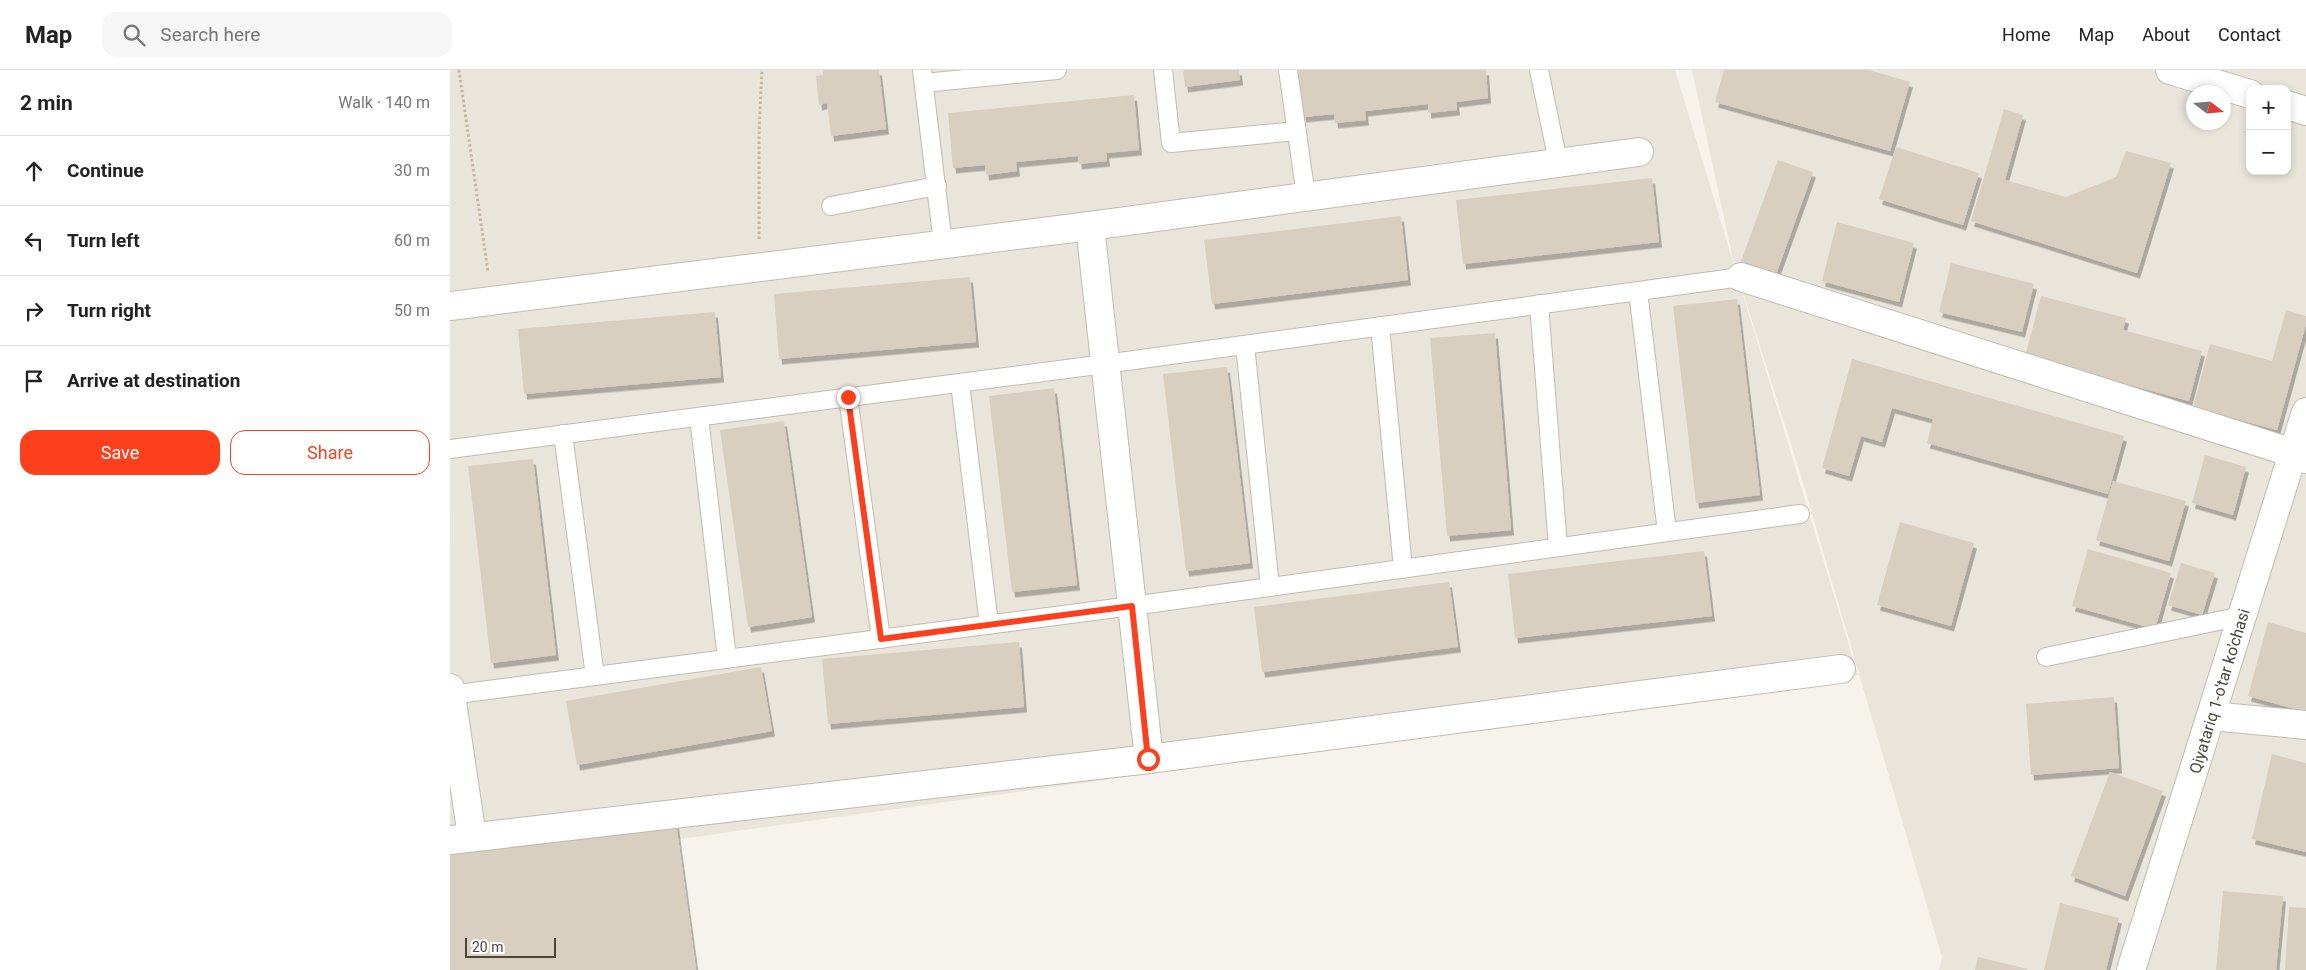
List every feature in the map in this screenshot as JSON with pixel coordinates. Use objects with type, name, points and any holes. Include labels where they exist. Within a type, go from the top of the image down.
[{"type":"street","points":[[2170,70],[2246,93]]},
{"type":"street","points":[[2291,107],[2306,111]]},
{"type":"street","points":[[450,306],[1090,226],[1639,152]]},
{"type":"street","points":[[1090,226],[1148,759]]},
{"type":"street","points":[[1741,277],[2300,456]]},
{"type":"street","name":"Qiyatariq 1-o'tar ko'chasi","points":[[2132,970],[2242,616],[2300,456],[2306,412]]},
{"type":"street","points":[[450,692],[461,838],[1148,759],[1841,669]]},
{"type":"street","points":[[2211,716],[2306,726]]},
{"type":"lane","points":[[944,244],[923,76],[1057,70]]},
{"type":"lane","points":[[1163,70],[1171,143],[1297,131]]},
{"type":"lane","points":[[1288,70],[1306,196]]},
{"type":"lane","points":[[1539,70],[1558,162]]},
{"type":"lane","points":[[831,206],[936,186]]},
{"type":"lane","points":[[450,449],[1105,364],[1741,277]]},
{"type":"lane","points":[[1638,291],[1667,532]]},
{"type":"lane","points":[[1539,304],[1558,547]]},
{"type":"lane","points":[[1380,326],[1403,569]]},
{"type":"lane","points":[[1245,344],[1270,587]]},
{"type":"lane","points":[[960,383],[990,624]]},
{"type":"lane","points":[[848,397],[881,639]]},
{"type":"lane","points":[[699,417],[727,659]]},
{"type":"lane","points":[[563,434],[595,676]]},
{"type":"lane","points":[[450,692],[595,676],[1132,606],[1800,514]]},
{"type":"lane","points":[[2046,657],[2242,616]]},
{"type":"path","points":[[459,70],[492,301]]},
{"type":"path","points":[[760,267],[758,196],[762,70]]},
{"type":"shaded area","points":[[450,70],[1675,70],[1858,675],[450,871]]},
{"type":"shaded area","points":[[1692,70],[2306,70],[2306,970],[1939,970],[1942,957],[1798,466],[1734,264]]},
{"type":"building","points":[[823,70],[879,70],[886,129],[831,136],[827,103],[819,105],[816,76],[823,75]]},
{"type":"building","points":[[1183,70],[1239,70],[1240,80],[1185,87]]},
{"type":"building","points":[[1298,70],[1486,70],[1488,98],[1456,102],[1457,110],[1428,113],[1428,104],[1365,111],[1366,120],[1335,123],[1334,114],[1303,117]]},
{"type":"building","points":[[1724,70],[1869,70],[1910,82],[1890,151],[1715,102]]},
{"type":"building","points":[[1134,95],[1139,150],[1106,153],[1107,161],[1079,164],[1078,156],[1016,162],[1017,171],[986,175],[985,165],[953,168],[948,113]]},
{"type":"building","points":[[2004,109],[2023,115],[2005,180],[2066,197],[2116,177],[2126,151],[2171,163],[2137,273],[1971,221]]},
{"type":"building","points":[[1896,147],[1979,173],[1963,225],[1879,199]]},
{"type":"building","points":[[1778,160],[1813,172],[1774,280],[1739,267]]},
{"type":"building","points":[[1652,178],[1659,242],[1463,264],[1456,200]]},
{"type":"building","points":[[1401,216],[1408,280],[1212,304],[1204,240]]},
{"type":"building","points":[[1837,222],[1914,243],[1899,302],[1822,281]]},
{"type":"building","points":[[1951,263],[2034,284],[2022,332],[1939,312]]},
{"type":"building","points":[[970,277],[976,342],[779,359],[774,294]]},
{"type":"building","points":[[2041,296],[2126,318],[2123,330],[2202,351],[2189,401],[2025,357]]},
{"type":"building","points":[[1737,299],[1760,495],[1696,503],[1673,306]]},
{"type":"building","points":[[2286,310],[2306,316],[2306,324],[2277,430],[2193,407],[2210,344],[2272,361]]},
{"type":"building","points":[[715,312],[721,377],[524,394],[518,329]]},
{"type":"building","points":[[1495,333],[1511,530],[1447,536],[1430,338]]},
{"type":"building","points":[[1852,359],[2124,436],[2108,494],[1927,443],[1933,419],[1892,408],[1882,442],[1861,436],[1849,476],[1822,468]]},
{"type":"building","points":[[1227,367],[1250,563],[1186,571],[1163,374]]},
{"type":"building","points":[[1054,388],[1077,585],[1012,592],[989,396]]},
{"type":"building","points":[[784,421],[812,617],[748,627],[720,430]]},
{"type":"building","points":[[2205,455],[2246,467],[2233,515],[2192,503]]},
{"type":"building","points":[[533,459],[556,655],[491,663],[468,466]]},
{"type":"building","points":[[2113,481],[2186,501],[2169,561],[2096,540]]},
{"type":"building","points":[[1900,522],[1974,543],[1951,626],[1877,605]]},
{"type":"building","points":[[2088,549],[2171,573],[2155,629],[2072,606]]},
{"type":"building","points":[[1704,551],[1712,616],[1515,638],[1508,574]]},
{"type":"building","points":[[2181,563],[2215,573],[2202,615],[2168,605]]},
{"type":"building","points":[[1449,582],[1458,647],[1262,672],[1254,607]]},
{"type":"building","points":[[2268,622],[2306,633],[2306,712],[2248,696]]},
{"type":"building","points":[[1019,642],[1024,707],[828,724],[822,659]]},
{"type":"building","points":[[761,667],[772,731],[577,765],[566,701]]},
{"type":"building","points":[[2114,697],[2119,768],[2031,775],[2026,704]]},
{"type":"building","points":[[2272,754],[2306,763],[2306,852],[2252,839]]},
{"type":"building","points":[[2110,772],[2163,791],[2125,896],[2071,876]]},
{"type":"building","points":[[676,823],[696,970],[450,970],[450,854]]},
{"type":"building","points":[[2223,891],[2283,896],[2276,970],[2216,970]]},
{"type":"building","points":[[2060,903],[2119,918],[2106,970],[2044,970]]},
{"type":"building","points":[[2289,907],[2306,908],[2306,970],[2285,970]]},
{"type":"building","points":[[1978,957],[2028,969],[1975,970]]},
{"type":"route","points":[[848,397],[881,639],[1132,606],[1148,759]]}]
